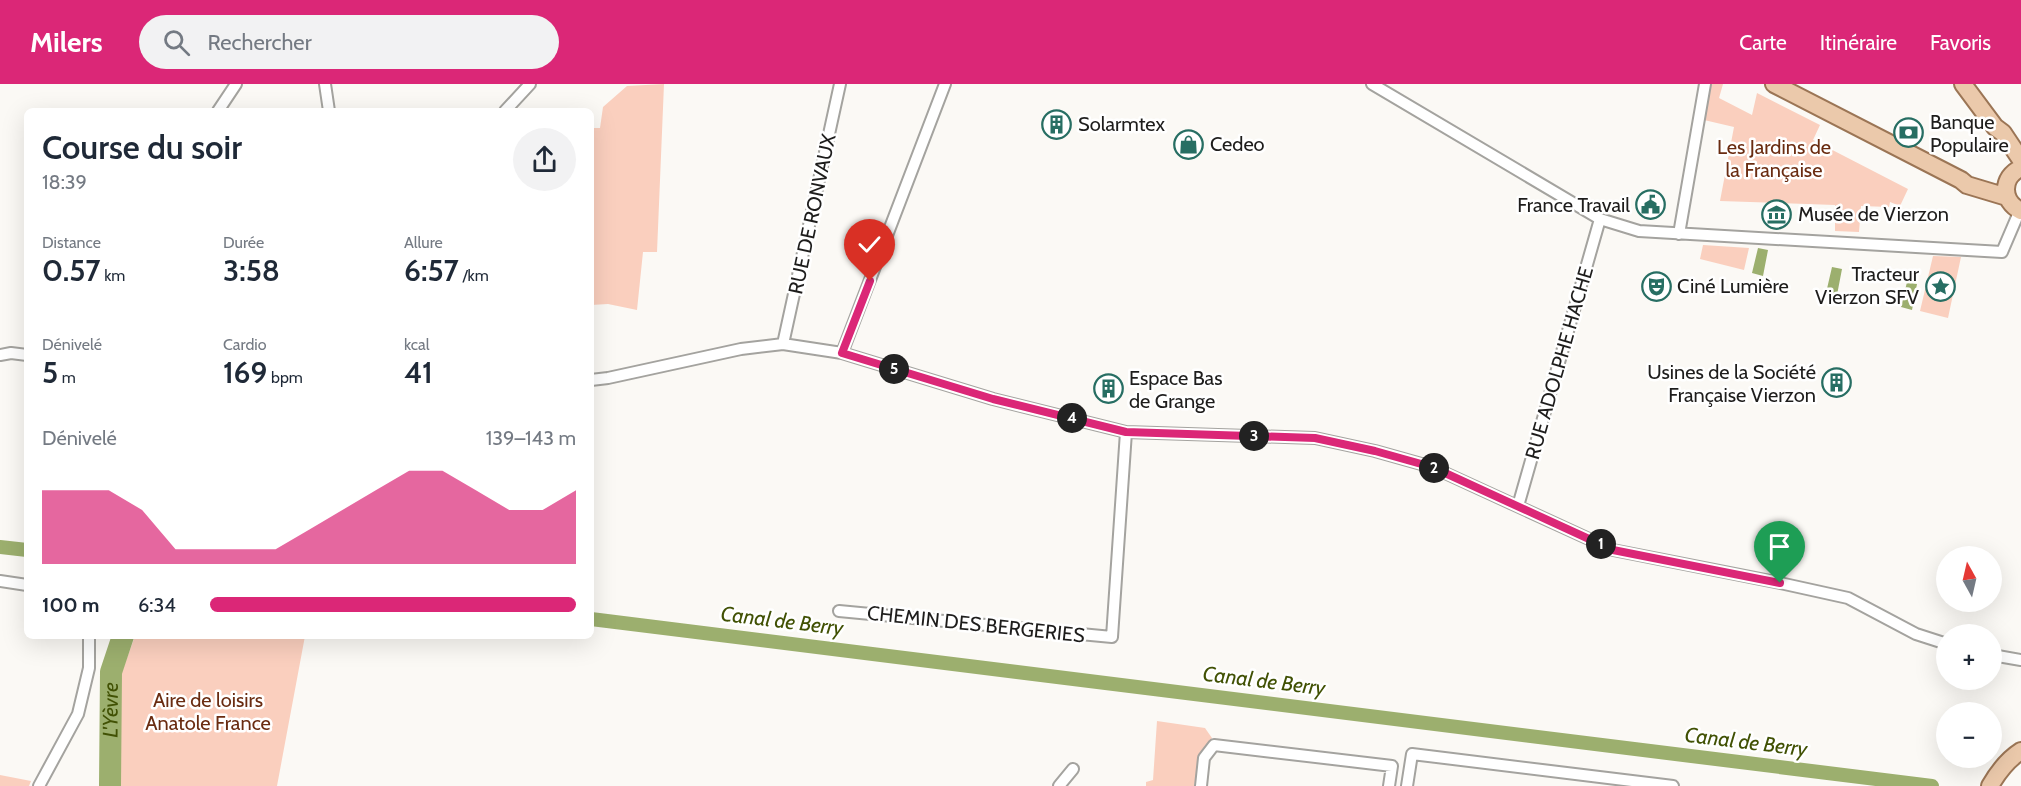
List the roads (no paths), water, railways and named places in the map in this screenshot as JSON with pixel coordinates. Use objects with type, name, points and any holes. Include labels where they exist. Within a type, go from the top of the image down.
[{"type":"main road","points":[[1774,84],[1967,185],[2014,176]]},
{"type":"main road","points":[[1963,84],[1995,127],[1996,136],[2007,155],[2014,176],[2014,207],[2020,211]]},
{"type":"main road","points":[[1990,786],[1998,772],[2021,751]]},
{"type":"street","points":[[220,108],[236,84]]},
{"type":"street","points":[[325,84],[329,108]]},
{"type":"street","points":[[508,108],[530,84]]},
{"type":"street","name":"RUE DE RONVAUX","points":[[783,344],[840,84]]},
{"type":"street","points":[[842,353],[945,84]]},
{"type":"street","points":[[1372,84],[1600,219],[1639,231],[2002,252],[2020,211]]},
{"type":"street","points":[[1679,234],[1705,84]]},
{"type":"street","name":"RUE ADOLPHE HACHE","points":[[1518,506],[1600,219]]},
{"type":"street","points":[[594,380],[741,349],[783,344],[842,353],[993,399],[1126,432],[1315,438],[1375,451],[1432,467],[1613,550],[1848,598],[1916,634],[1936,640]]},
{"type":"street","points":[[0,355],[10,353],[24,355]]},
{"type":"street","name":"CHEMIN DES BERGERIES","points":[[839,611],[1112,637],[1126,432]]},
{"type":"street","points":[[0,581],[24,585]]},
{"type":"street","points":[[39,786],[78,714],[89,668],[89,639]]},
{"type":"street","points":[[2002,657],[2021,660]]},
{"type":"street","points":[[1201,786],[1204,758],[1214,745],[1392,766],[1389,786]]},
{"type":"street","points":[[1407,786],[1412,754],[1673,786]]},
{"type":"street","points":[[1059,786],[1073,769]]},
{"type":"waterway","name":"Canal de Berry","points":[[0,547],[24,550]]},
{"type":"waterway","name":"Canal de Berry","points":[[594,619],[1932,786]]},
{"type":"waterway","name":"L'Yèvre","points":[[110,786],[111,672],[122,639]]},
{"type":"place","name":"Solarmtex","points":[[1057,124]]},
{"type":"place","name":"Banque Populaire","points":[[1909,133]]},
{"type":"place","name":"Cedeo","points":[[1189,144]]},
{"type":"place","name":"France Travail","points":[[1651,205]]},
{"type":"place","name":"Musée de Vierzon","points":[[1777,214]]},
{"type":"place","name":"Ciné Lumière","points":[[1656,286]]},
{"type":"place","name":"Tracteur Vierzon SFV","points":[[1940,286]]},
{"type":"place","name":"Usines de la Société Française Vierzon","points":[[1837,383]]},
{"type":"place","name":"Espace Bas de Grange","points":[[1108,389]]},
{"type":"park label","name":"Les Jardins de la Française","points":[[1774,158]]},
{"type":"park label","name":"Aire de loisirs Anatole France","points":[[208,712]]}]
